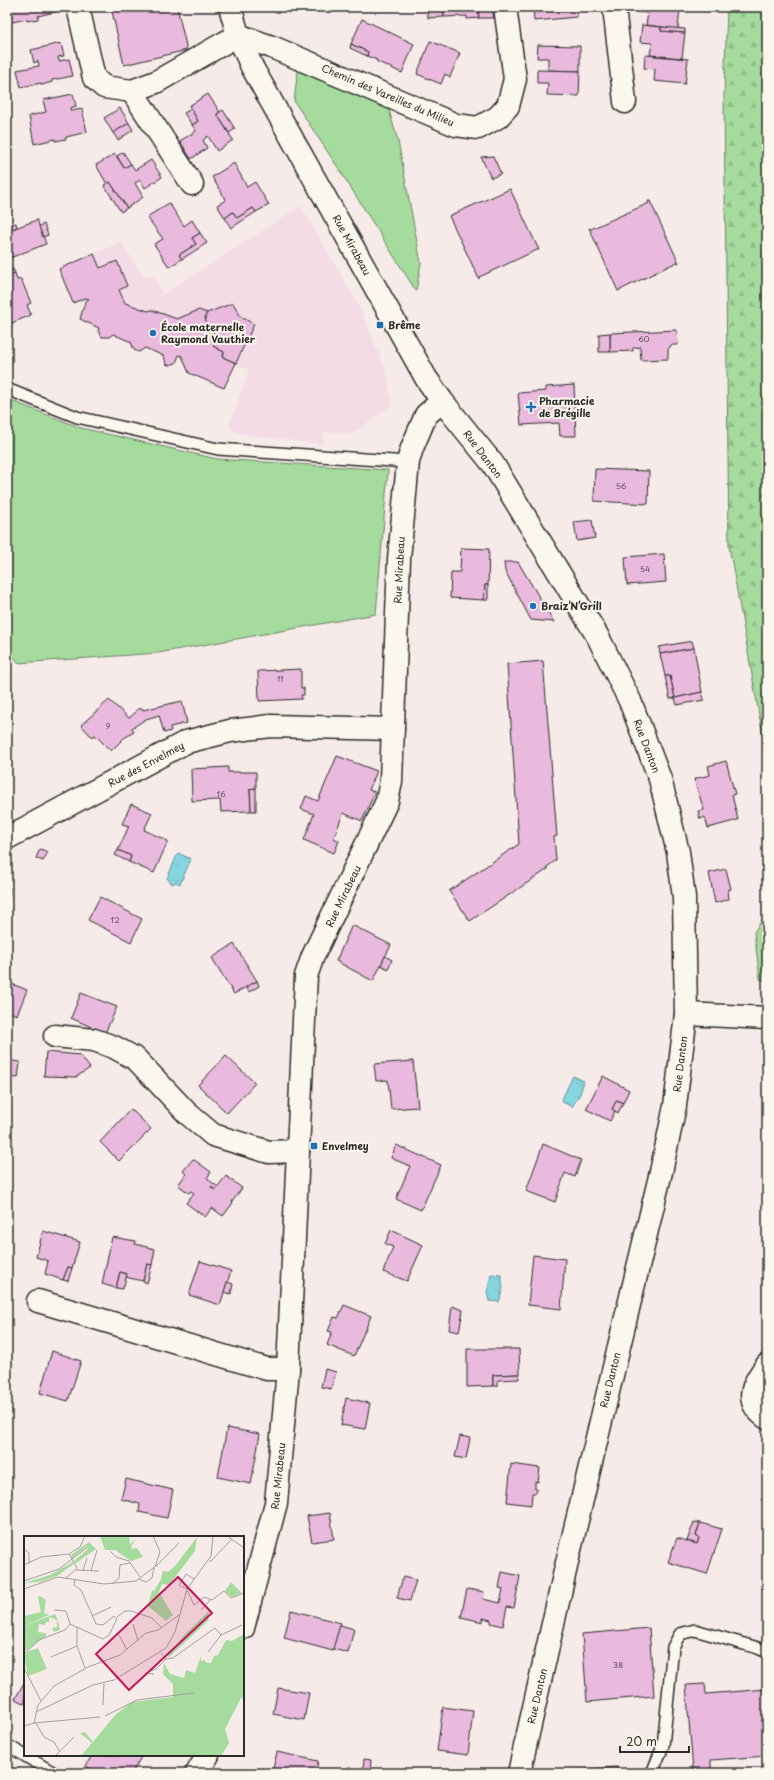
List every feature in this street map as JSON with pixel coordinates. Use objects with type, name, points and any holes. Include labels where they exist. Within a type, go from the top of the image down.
[{"type":"street","points":[[78,7],[94,78],[104,87],[132,91],[156,82],[238,35]]},
{"type":"street","name":"Rue Mirabeau","points":[[230,7],[238,35],[252,67],[426,378],[442,400],[426,415],[412,448],[408,462],[399,559],[391,781],[387,801],[313,956],[306,976],[288,1369],[276,1503],[244,1624]]},
{"type":"street","name":"Chemin des Vareilles du Milieu","points":[[238,35],[272,47],[456,125],[478,128],[498,117],[508,106],[515,79],[505,7]]},
{"type":"street","points":[[614,7],[625,102]]},
{"type":"street","points":[[132,91],[192,184]]},
{"type":"street","name":"Rue Danton","points":[[442,400],[492,464],[598,637],[630,701],[660,779],[678,852],[684,898],[686,1014],[675,1106],[662,1172],[569,1550],[519,1773]]},
{"type":"street","name":"Rue des Envelmey","points":[[7,838],[186,742],[230,731],[270,726],[393,729]]},
{"type":"street","points":[[686,1014],[767,1018]]},
{"type":"street","points":[[55,1036],[94,1040],[114,1047],[136,1059],[187,1113],[213,1135],[269,1152],[298,1151]]},
{"type":"street","points":[[38,1301],[266,1368],[288,1369]]},
{"type":"street","points":[[767,1365],[752,1388],[752,1402],[759,1412],[767,1418]]},
{"type":"street","points":[[197,1773],[207,1756]]},
{"type":"lane","points":[[7,389],[77,417],[218,449],[408,462]]},
{"type":"lane","points":[[652,1773],[663,1746],[673,1647],[680,1634],[695,1630],[767,1652]]},
{"type":"lane","points":[[7,1745],[24,1755]]},
{"type":"lane","points":[[25,1756],[54,1773]]},
{"type":"shaded area","points":[[301,206],[360,308],[387,374],[392,405],[353,434],[324,432],[323,445],[237,433],[230,428],[230,423],[249,370],[235,364],[224,388],[189,373],[182,356],[179,355],[176,363],[169,365],[166,364],[163,356],[145,348],[139,352],[134,350],[131,342],[113,334],[109,337],[102,337],[98,331],[98,328],[80,319],[85,302],[89,299],[85,298],[73,303],[59,269],[121,242],[145,278],[154,275],[163,294]]},
{"type":"green space","points":[[727,7],[765,7],[767,9],[767,759],[729,546],[724,98]]},
{"type":"green space","points":[[298,69],[388,107],[398,141],[421,263],[416,291],[294,101]]},
{"type":"green space","points":[[7,399],[81,428],[217,459],[388,470],[376,614],[158,653],[19,663],[7,650]]},
{"type":"green space","points":[[767,912],[767,981],[760,979],[754,932]]},
{"type":"water","points":[[178,853],[191,859],[180,884],[176,882],[172,884],[167,878]]},
{"type":"water","points":[[573,1076],[584,1081],[580,1094],[572,1107],[561,1101]]},
{"type":"water","points":[[491,1274],[501,1275],[503,1288],[499,1302],[489,1301],[487,1292]]},
{"type":"building","points":[[7,7],[58,7],[59,11],[38,16],[38,19],[27,21],[27,19],[7,23]]},
{"type":"building","points":[[111,7],[177,7],[187,50],[124,65]]},
{"type":"building","points":[[427,7],[443,7],[444,17],[428,18]]},
{"type":"building","points":[[443,7],[478,7],[479,18],[467,19],[467,16],[444,17]]},
{"type":"building","points":[[478,7],[492,7],[494,18],[479,18]]},
{"type":"building","points":[[576,7],[577,17],[534,21],[533,8]]},
{"type":"building","points":[[637,7],[680,7],[678,29],[646,25],[648,13],[637,12]]},
{"type":"building","points":[[362,19],[414,44],[402,73],[367,56],[368,52],[351,44]]},
{"type":"building","points":[[642,25],[661,27],[661,31],[685,33],[682,58],[650,55],[652,43],[640,42]]},
{"type":"building","points":[[661,27],[685,29],[685,33],[661,31]]},
{"type":"building","points":[[430,41],[460,53],[450,77],[445,74],[441,84],[417,74]]},
{"type":"building","points":[[61,43],[64,56],[58,57],[59,61],[69,59],[73,76],[52,80],[52,82],[42,85],[41,83],[21,87],[17,70],[39,66],[38,61],[34,63],[31,50]]},
{"type":"building","points":[[351,44],[368,52],[367,56],[350,48]]},
{"type":"building","points":[[538,45],[580,46],[580,71],[548,70],[548,58],[537,58]]},
{"type":"building","points":[[645,55],[688,59],[685,84],[654,81],[655,69],[644,68]]},
{"type":"building","points":[[537,70],[580,71],[579,96],[547,95],[548,83],[537,83]]},
{"type":"building","points":[[73,94],[76,106],[70,108],[71,111],[82,109],[87,132],[66,137],[66,139],[55,141],[55,139],[34,144],[29,116],[46,112],[43,100]]},
{"type":"building","points":[[208,94],[220,112],[217,114],[233,140],[217,151],[208,136],[203,140],[207,148],[191,159],[180,141],[196,131],[192,125],[198,121],[189,106]]},
{"type":"building","points":[[120,108],[129,123],[113,133],[104,118]]},
{"type":"building","points":[[191,109],[198,121],[192,125],[184,113]]},
{"type":"building","points":[[223,110],[235,129],[229,133],[217,114]]},
{"type":"building","points":[[129,123],[133,130],[118,140],[113,133]]},
{"type":"building","points":[[123,152],[131,164],[124,168],[117,156]]},
{"type":"building","points":[[115,154],[124,168],[131,164],[135,170],[151,160],[162,177],[145,188],[140,180],[135,183],[143,197],[127,208],[110,182],[107,184],[96,165]]},
{"type":"building","points":[[493,156],[501,174],[491,178],[481,157]]},
{"type":"building","points":[[234,163],[247,187],[255,182],[269,205],[256,212],[253,208],[237,218],[233,212],[225,218],[217,205],[226,200],[212,177]]},
{"type":"building","points":[[110,182],[127,208],[121,212],[104,185]]},
{"type":"building","points":[[510,189],[539,250],[479,277],[479,279],[449,216]]},
{"type":"building","points":[[648,201],[650,201],[679,263],[677,262],[618,291],[589,228],[591,229],[649,203]]},
{"type":"building","points":[[169,203],[184,226],[192,220],[200,233],[192,238],[196,244],[179,255],[182,259],[169,267],[154,244],[163,239],[147,217]]},
{"type":"building","points":[[253,208],[256,212],[231,228],[225,218],[233,212],[237,218]]},
{"type":"building","points":[[37,220],[46,244],[7,259],[7,231]]},
{"type":"building","points":[[16,223],[17,227],[7,231],[7,226]]},
{"type":"building","points":[[44,224],[48,235],[43,237],[39,226]]},
{"type":"building","points":[[200,233],[207,243],[182,259],[179,255],[196,244],[192,238]]},
{"type":"building","points":[[94,254],[100,268],[117,261],[127,286],[119,290],[125,303],[148,311],[152,310],[177,319],[199,310],[207,313],[205,317],[207,327],[217,336],[213,346],[224,352],[223,357],[236,363],[224,388],[189,373],[182,356],[179,355],[176,363],[169,365],[166,364],[164,356],[145,348],[139,352],[134,350],[131,342],[113,334],[109,337],[102,337],[98,331],[99,328],[80,319],[85,302],[89,299],[85,298],[73,303],[59,269]]},
{"type":"building","points":[[13,269],[15,273],[7,276],[7,271]]},
{"type":"building","points":[[15,273],[17,280],[21,279],[31,303],[27,305],[31,315],[12,323],[7,327],[7,276]]},
{"type":"building","points":[[233,303],[241,317],[254,324],[236,363],[223,357],[224,352],[213,346],[217,336],[207,327],[205,317],[207,313]]},
{"type":"building","points":[[677,330],[678,345],[671,345],[668,350],[668,359],[641,360],[640,347],[633,348],[633,351],[610,352],[610,333]]},
{"type":"building","points":[[610,333],[610,352],[599,352],[599,334]]},
{"type":"building","points":[[574,385],[576,436],[560,436],[559,423],[521,425],[518,393],[546,391],[546,387]]},
{"type":"building","points":[[595,469],[649,471],[648,504],[594,501]]},
{"type":"building","points":[[592,520],[595,538],[577,541],[574,522]]},
{"type":"building","points":[[461,548],[489,549],[488,585],[485,585],[484,600],[450,598],[451,572],[460,572]]},
{"type":"building","points":[[664,554],[666,582],[627,585],[625,557]]},
{"type":"building","points":[[504,562],[518,562],[554,622],[531,620],[505,571]]},
{"type":"building","points":[[485,585],[488,585],[488,600],[484,600]]},
{"type":"building","points":[[692,641],[694,648],[660,654],[659,647]]},
{"type":"building","points":[[694,648],[702,692],[675,698],[670,676],[665,676],[660,654]]},
{"type":"building","points":[[543,661],[557,836],[554,837],[556,860],[547,867],[548,869],[470,921],[449,891],[519,844],[507,664]]},
{"type":"building","points":[[301,669],[301,688],[304,688],[304,695],[301,695],[302,699],[259,701],[258,671]]},
{"type":"building","points":[[665,676],[670,676],[675,698],[670,699]]},
{"type":"building","points":[[702,692],[704,700],[677,705],[675,698]]},
{"type":"building","points":[[109,700],[129,718],[136,712],[136,710],[142,708],[143,710],[182,701],[187,723],[170,727],[171,731],[164,733],[159,715],[146,719],[132,728],[134,732],[124,738],[111,751],[95,735],[92,737],[81,725]]},
{"type":"building","points":[[337,756],[377,771],[369,790],[375,792],[362,821],[343,813],[334,838],[339,841],[334,853],[304,840],[314,814],[301,809],[306,796],[318,801]]},
{"type":"building","points":[[726,761],[735,794],[732,795],[738,820],[708,828],[705,817],[700,819],[698,811],[704,810],[694,779],[710,775],[708,766]]},
{"type":"building","points":[[228,767],[228,772],[256,772],[256,788],[250,789],[251,811],[221,812],[220,800],[192,801],[191,769]]},
{"type":"building","points":[[256,788],[256,811],[251,811],[250,789]]},
{"type":"building","points":[[131,804],[152,813],[144,830],[168,841],[154,873],[129,862],[131,856],[118,850],[129,826],[122,824]]},
{"type":"building","points":[[40,849],[48,852],[43,861],[36,858]]},
{"type":"building","points":[[118,850],[131,856],[129,862],[115,855]]},
{"type":"building","points":[[726,869],[731,889],[728,890],[729,899],[715,903],[709,873]]},
{"type":"building","points":[[7,888],[10,888],[9,898],[7,900]]},
{"type":"building","points":[[100,897],[142,919],[131,942],[88,920]]},
{"type":"building","points":[[352,925],[391,945],[373,981],[336,961]]},
{"type":"building","points":[[234,944],[257,981],[234,994],[212,958]]},
{"type":"building","points":[[385,956],[392,960],[388,969],[381,965]]},
{"type":"building","points":[[257,981],[259,986],[249,992],[246,987]]},
{"type":"building","points":[[7,982],[27,990],[17,1015],[7,1011]]},
{"type":"building","points":[[81,993],[117,1007],[105,1033],[71,1018]]},
{"type":"building","points":[[46,1052],[80,1055],[90,1068],[76,1077],[44,1076]]},
{"type":"building","points":[[226,1056],[255,1083],[227,1113],[198,1085]]},
{"type":"building","points":[[7,1060],[20,1062],[18,1078],[8,1077],[7,1089]]},
{"type":"building","points":[[413,1061],[418,1107],[391,1109],[388,1080],[376,1081],[374,1064]]},
{"type":"building","points":[[603,1076],[629,1090],[623,1103],[617,1100],[612,1109],[615,1111],[610,1121],[586,1109]]},
{"type":"building","points":[[617,1100],[623,1103],[618,1113],[612,1109]]},
{"type":"building","points":[[131,1109],[151,1129],[119,1161],[100,1142]]},
{"type":"building","points":[[543,1144],[581,1160],[575,1177],[565,1173],[555,1202],[526,1191]]},
{"type":"building","points":[[396,1145],[441,1165],[421,1210],[396,1199],[410,1166],[391,1158]]},
{"type":"building","points":[[193,1159],[211,1172],[207,1178],[214,1184],[211,1187],[215,1190],[226,1176],[242,1188],[223,1216],[212,1208],[205,1217],[186,1203],[194,1193],[191,1191],[189,1193],[178,1185],[186,1174],[183,1171]]},
{"type":"building","points":[[214,1184],[218,1187],[215,1190],[211,1187]]},
{"type":"building","points":[[391,1230],[423,1245],[407,1281],[383,1272],[393,1247],[385,1244]]},
{"type":"building","points":[[43,1231],[80,1242],[72,1268],[68,1267],[63,1280],[45,1274],[48,1261],[36,1257]]},
{"type":"building","points":[[112,1237],[136,1241],[135,1244],[155,1249],[152,1265],[147,1264],[143,1281],[125,1277],[127,1274],[120,1272],[116,1288],[102,1284]]},
{"type":"building","points":[[533,1255],[565,1259],[561,1309],[528,1305]]},
{"type":"building","points":[[200,1261],[231,1271],[220,1305],[189,1295]]},
{"type":"building","points":[[147,1264],[152,1265],[147,1283],[143,1281]]},
{"type":"building","points":[[68,1267],[72,1268],[68,1281],[63,1280]]},
{"type":"building","points":[[120,1272],[127,1274],[123,1289],[116,1288]]},
{"type":"building","points":[[227,1282],[233,1284],[231,1294],[224,1292]]},
{"type":"building","points":[[344,1305],[371,1316],[354,1356],[327,1345],[332,1332],[328,1331],[334,1317],[338,1318]]},
{"type":"building","points":[[452,1306],[463,1310],[459,1332],[449,1330]]},
{"type":"building","points":[[467,1349],[519,1349],[520,1374],[493,1375],[493,1386],[467,1387]]},
{"type":"building","points":[[52,1351],[81,1361],[68,1401],[40,1393]]},
{"type":"building","points":[[325,1369],[336,1372],[331,1389],[321,1387]]},
{"type":"building","points":[[519,1374],[519,1379],[498,1380],[498,1386],[493,1386],[493,1375]]},
{"type":"building","points":[[346,1398],[370,1403],[365,1429],[341,1425]]},
{"type":"building","points":[[227,1428],[260,1434],[251,1484],[218,1477]]},
{"type":"building","points":[[460,1436],[470,1438],[466,1459],[455,1457]]},
{"type":"building","points":[[511,1464],[540,1468],[538,1482],[535,1481],[535,1488],[537,1489],[536,1493],[532,1493],[531,1505],[507,1502]]},
{"type":"building","points":[[126,1479],[173,1490],[167,1518],[139,1512],[140,1504],[121,1499]]},
{"type":"building","points":[[330,1513],[334,1539],[312,1542],[307,1516]]},
{"type":"building","points":[[694,1522],[700,1523],[696,1536],[699,1538],[697,1544],[687,1541]]},
{"type":"building","points":[[700,1523],[722,1529],[707,1574],[668,1562],[677,1538],[697,1544],[699,1538],[696,1536]]},
{"type":"building","points":[[502,1572],[520,1576],[514,1608],[507,1607],[503,1626],[491,1623],[491,1620],[483,1618],[483,1622],[461,1617],[467,1589],[484,1592],[483,1599],[500,1603],[503,1589],[499,1588]]},
{"type":"building","points":[[403,1577],[416,1580],[410,1601],[397,1598]]},
{"type":"building","points":[[291,1610],[341,1623],[333,1651],[284,1638]]},
{"type":"building","points":[[340,1625],[354,1629],[348,1653],[333,1649]]},
{"type":"building","points":[[649,1628],[654,1696],[587,1702],[582,1634]]},
{"type":"building","points":[[24,1683],[24,1704],[15,1699]]},
{"type":"building","points":[[705,1684],[706,1694],[767,1689],[767,1756],[711,1760],[711,1769],[693,1770],[686,1685]]},
{"type":"building","points":[[278,1688],[309,1693],[304,1720],[273,1714]]},
{"type":"building","points":[[443,1707],[473,1711],[468,1755],[437,1751]]},
{"type":"building","points":[[277,1752],[318,1761],[316,1773],[272,1773]]},
{"type":"building","points":[[91,1756],[141,1756],[132,1773],[98,1773],[86,1766]]},
{"type":"building","points":[[364,1759],[371,1760],[370,1772],[363,1771]]},
{"type":"building","points":[[617,1767],[617,1773],[552,1773],[552,1772]]},
{"type":"place","name":"Brême","points":[[380,325]]},
{"type":"place","name":"École maternelle Raymond Vauthier","points":[[153,333]]},
{"type":"place","name":"Pharmacie de Brégille","points":[[531,407]]},
{"type":"place","name":"Braiz’N’Grill","points":[[533,606]]},
{"type":"place","name":"Envelmey","points":[[314,1146]]}]
